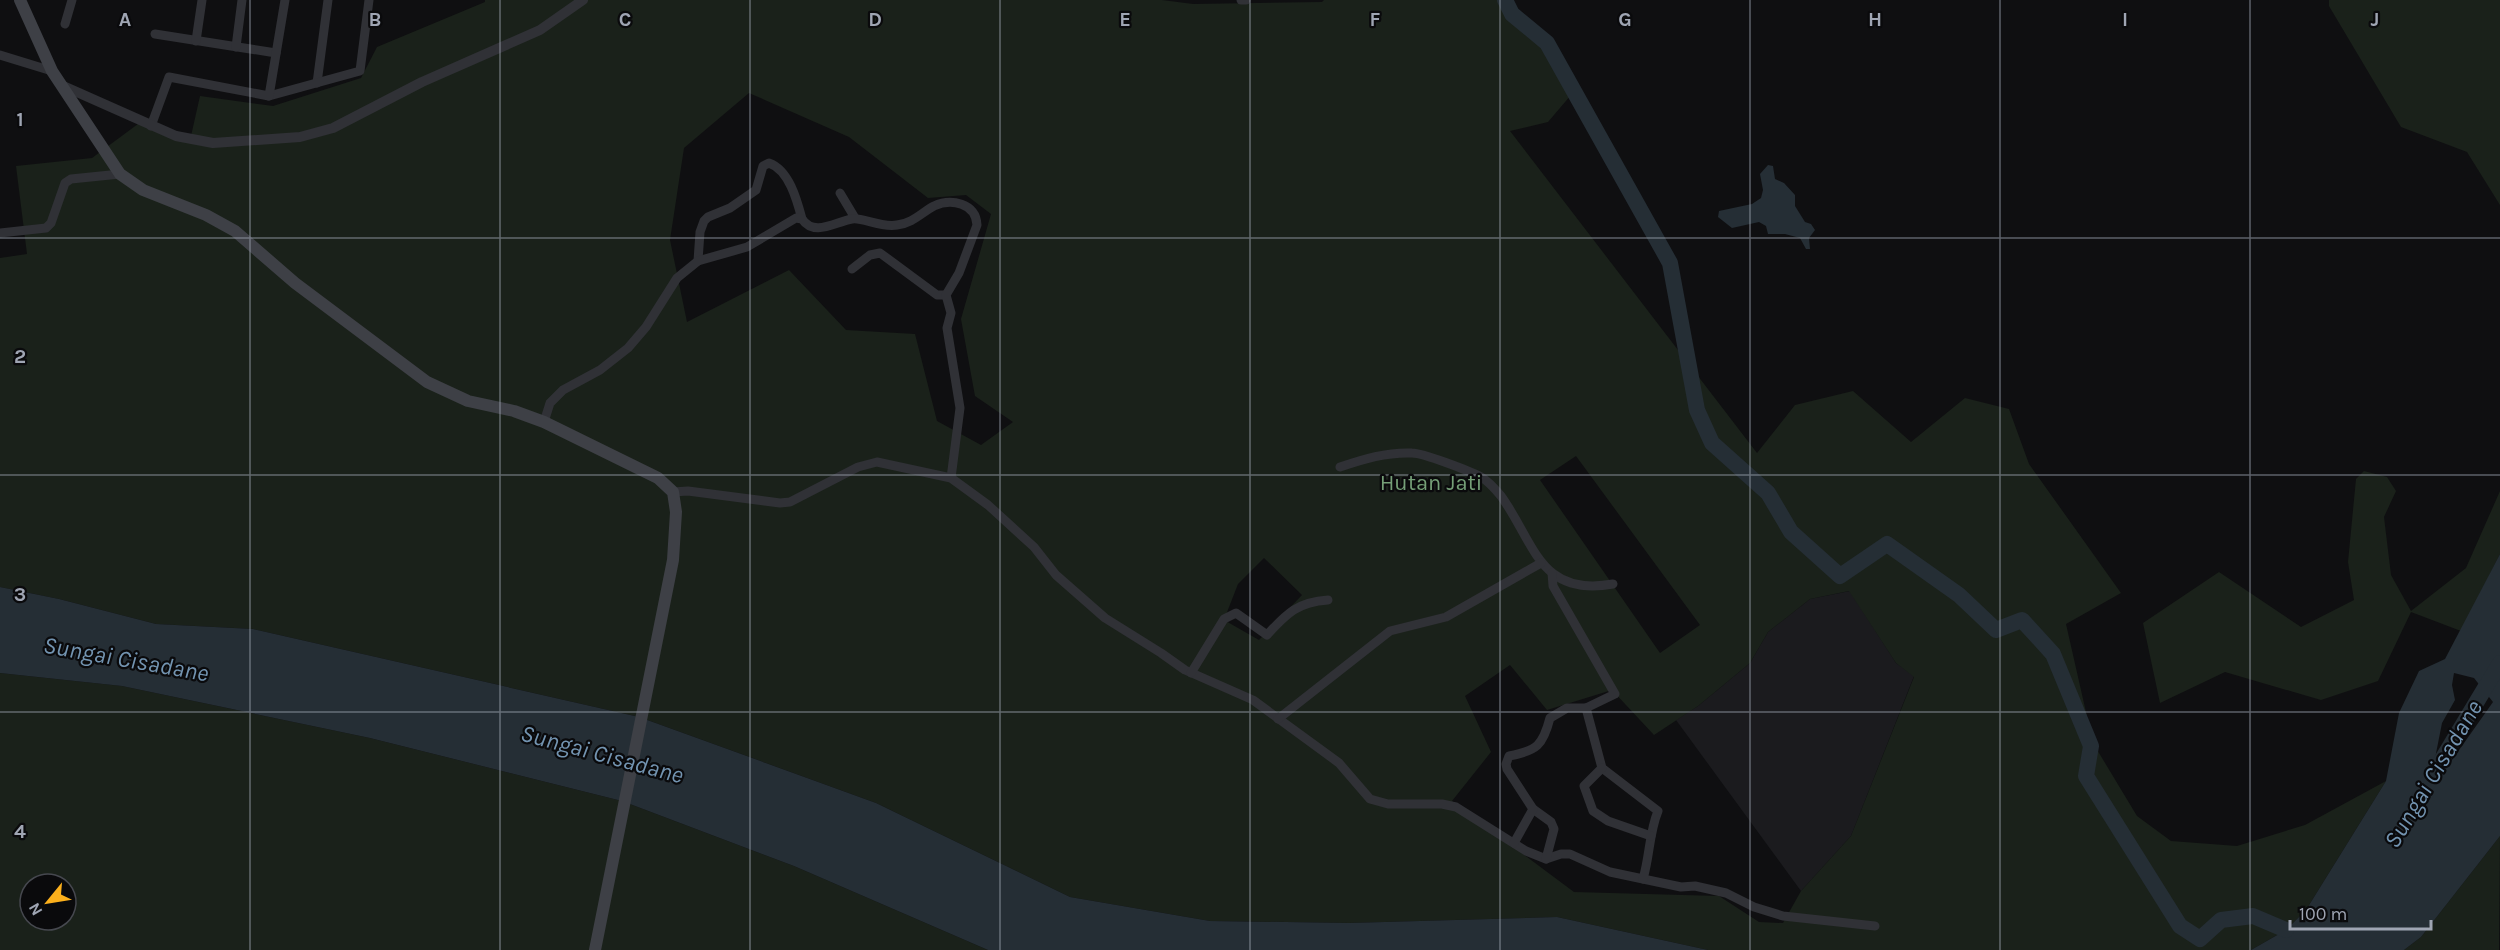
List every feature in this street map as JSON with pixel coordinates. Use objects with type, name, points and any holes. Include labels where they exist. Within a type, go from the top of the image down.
[{"type":"main road","points":[[20,0],[52,71],[120,174],[143,190],[206,215],[235,231],[295,283],[427,382],[468,401],[514,411],[544,422],[658,478],[673,492],[676,512],[673,560],[595,950]]},
{"type":"street","points":[[65,24],[72,0]]},
{"type":"street","points":[[196,40],[202,0]]},
{"type":"street","points":[[236,47],[242,0]]},
{"type":"street","points":[[270,96],[285,0]]},
{"type":"street","points":[[317,83],[328,0]]},
{"type":"street","points":[[151,126],[169,77],[270,96],[360,71],[369,0]]},
{"type":"street","points":[[62,85],[176,136],[213,142],[300,136],[333,128],[422,82],[540,30],[583,0]]},
{"type":"street","points":[[1241,0],[1246,0]]},
{"type":"street","points":[[155,34],[276,54]]},
{"type":"street","points":[[0,55],[52,71]]},
{"type":"street","points":[[698,261],[700,232],[704,221],[730,208],[756,190],[763,166],[769,163],[778,166],[786,177],[802,219],[807,227],[814,229],[855,218],[873,224],[895,226],[911,222],[936,205],[957,202],[972,210],[977,225],[959,273],[946,295],[951,313],[947,328],[960,408],[951,478]]},
{"type":"street","points":[[0,233],[46,228],[51,223],[64,183],[71,178],[120,174]]},
{"type":"street","points":[[840,193],[855,218]]},
{"type":"street","points":[[544,422],[550,403],[563,390],[600,370],[628,348],[646,327],[677,278],[698,261],[747,247],[796,218],[802,219]]},
{"type":"street","points":[[852,269],[870,255],[880,253],[937,294],[946,295]]},
{"type":"street","points":[[1340,467],[1376,455],[1414,453],[1482,478],[1500,495],[1541,563],[1552,573],[1579,586],[1613,584]]},
{"type":"street","points":[[673,492],[688,491],[780,503],[790,502],[858,467],[877,462],[951,478],[988,505],[1034,547],[1056,575],[1106,618],[1191,673],[1253,700],[1339,763],[1370,799],[1388,804],[1442,804],[1456,807],[1526,851],[1546,859],[1561,854],[1570,854],[1610,872],[1681,887],[1695,886],[1726,892],[1754,907],[1783,916],[1875,926]]},
{"type":"street","points":[[1278,719],[1390,631],[1446,617],[1541,563]]},
{"type":"street","points":[[1546,859],[1554,836],[1554,829],[1551,822],[1533,809],[1507,769],[1509,756],[1529,752],[1544,739],[1550,718],[1567,708],[1586,708],[1615,694],[1553,586],[1552,573]]},
{"type":"street","points":[[1191,673],[1224,619],[1236,613],[1268,635],[1288,612],[1312,601],[1328,600]]},
{"type":"street","points":[[1586,708],[1602,768],[1658,811],[1651,827],[1650,856],[1643,879]]},
{"type":"street","points":[[1602,768],[1584,786],[1593,812],[1608,821],[1651,836]]},
{"type":"street","points":[[1514,843],[1533,809]]},
{"type":"shaded area","points":[[1850,591],[1896,663],[1914,676],[1851,836],[1801,891],[1676,720],[1698,706],[1750,663],[1768,632],[1810,599]]},
{"type":"green space","name":"Hutan Jati","points":[[485,0],[1162,0],[1193,4],[1322,2],[1324,0],[1508,0],[1558,50],[1577,88],[1548,122],[1510,131],[1757,453],[1795,405],[1853,391],[1911,442],[1965,398],[2009,409],[2029,464],[2121,593],[2066,624],[2093,743],[2137,816],[2171,841],[2237,846],[2305,825],[2386,781],[2306,910],[2286,930],[2251,950],[1708,950],[1557,917],[1349,923],[1210,921],[1070,897],[876,803],[639,717],[253,629],[156,624],[59,599],[0,587],[0,258],[27,254],[16,166],[92,158],[142,121],[191,136],[200,96],[273,106],[361,78],[377,47],[485,2]],"holes":[[[749,93],[849,137],[928,198],[966,195],[991,214],[961,319],[975,396],[1013,422],[981,445],[937,421],[915,334],[846,330],[789,270],[687,322],[670,240],[684,148]],[[1576,456],[1700,625],[1660,653],[1540,480]],[[1264,558],[1302,595],[1259,640],[1224,620],[1238,584]],[[1849,591],[1896,663],[1914,677],[1851,836],[1801,891],[1783,923],[1759,922],[1719,896],[1574,892],[1452,801],[1491,752],[1465,696],[1510,665],[1547,710],[1612,690],[1654,735],[1698,706],[1750,663],[1768,632],[1810,599]]]},
{"type":"green space","points":[[2329,0],[2500,0],[2500,205],[2467,152],[2401,127],[2329,6]]},
{"type":"green space","points":[[2364,471],[2387,477],[2396,491],[2384,517],[2391,575],[2411,611],[2466,568],[2500,491],[2500,554],[2461,631],[2411,612],[2378,681],[2321,700],[2225,672],[2160,703],[2143,623],[2219,572],[2301,627],[2354,600],[2348,562],[2356,479]]},
{"type":"green space","points":[[0,673],[122,686],[370,738],[622,801],[794,866],[988,950],[0,950]]},
{"type":"green space","points":[[2500,836],[2499,950],[2404,950],[2421,937]]},
{"type":"water","points":[[1768,165],[1773,166],[1775,179],[1784,183],[1795,195],[1795,206],[1805,222],[1811,224],[1815,230],[1809,238],[1810,249],[1806,249],[1800,238],[1785,234],[1768,234],[1766,226],[1759,222],[1732,228],[1718,217],[1719,211],[1752,204],[1761,198],[1763,190],[1760,174]]},
{"type":"water","points":[[2500,554],[2500,836],[2421,937],[2404,950],[2251,950],[2286,930],[2306,910],[2386,781],[2399,713],[2419,671],[2445,659]],"holes":[[[2454,673],[2474,678],[2493,702],[2428,794],[2442,723],[2455,700],[2452,685]]]},
{"type":"water","points":[[0,587],[59,599],[156,624],[253,629],[639,717],[876,803],[1070,897],[1210,921],[1349,923],[1557,917],[1708,950],[988,950],[794,866],[622,801],[370,738],[122,686],[0,673]]},
{"type":"waterway","points":[[1505,0],[1512,14],[1547,43],[1670,263],[1697,410],[1712,443],[1768,493],[1791,532],[1840,576],[1887,544],[1959,595],[1996,630],[2022,620],[2053,654],[2091,746],[2086,776],[2180,926],[2200,939],[2221,920],[2253,916],[2286,930]]},
{"type":"waterway","name":"Sungai Cisadane","points":[[2420,796],[2500,663]]}]
